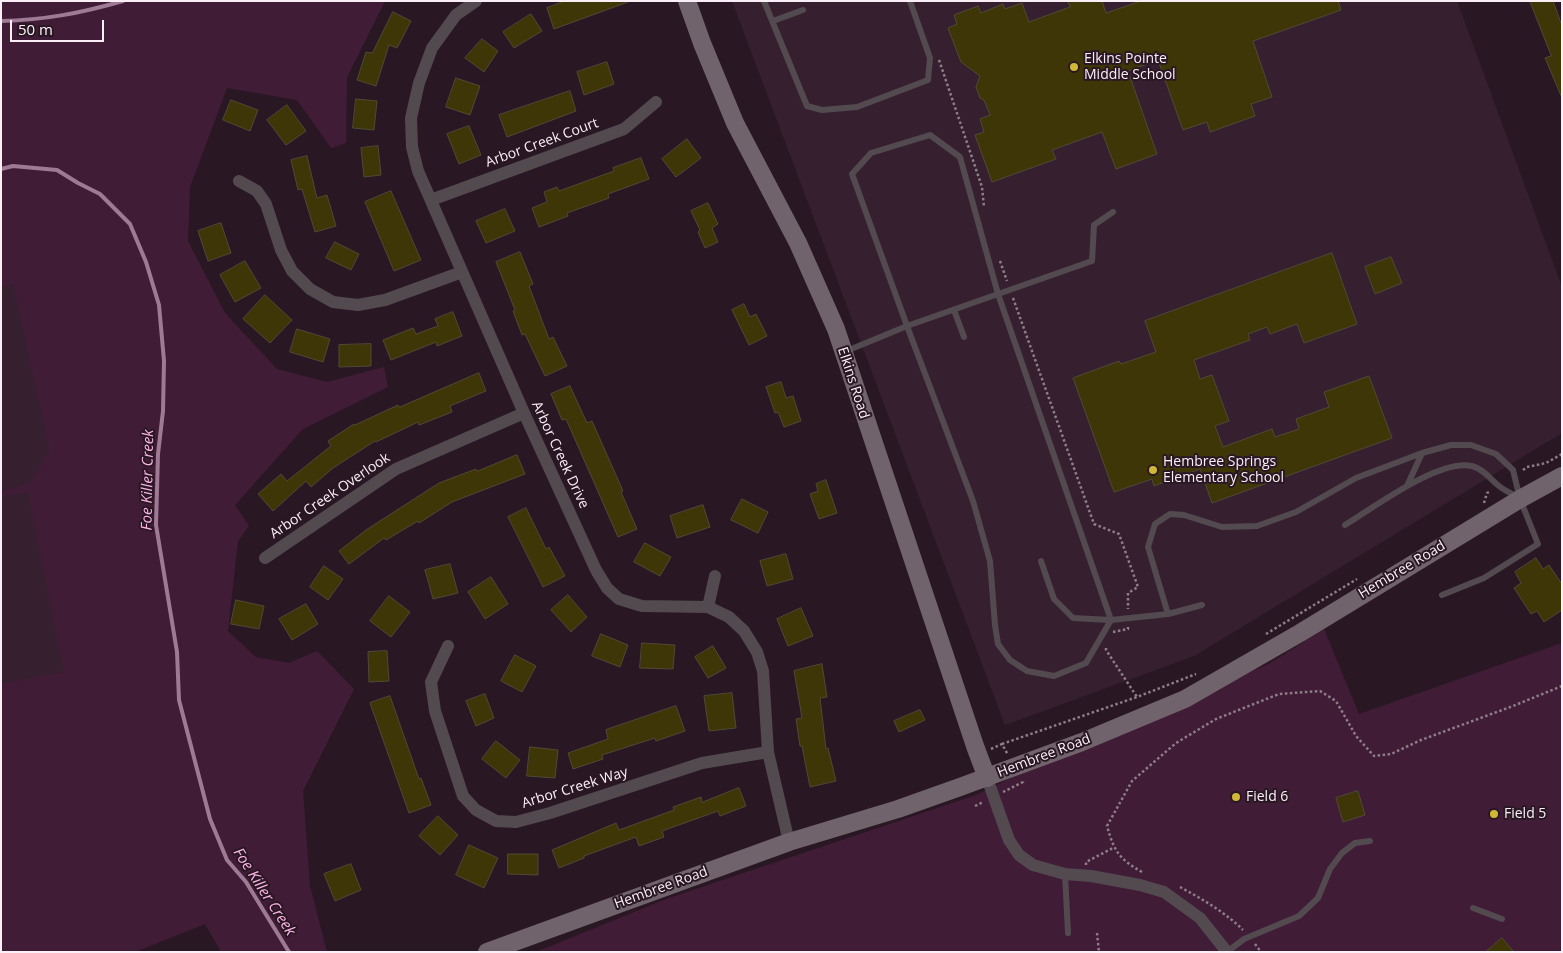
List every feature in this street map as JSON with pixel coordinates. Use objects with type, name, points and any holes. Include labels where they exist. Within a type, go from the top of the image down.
[{"type":"street","name":"Arbor Creek Drive","points":[[476,1],[456,15],[432,48],[419,83],[411,118],[412,147],[418,171],[524,413],[596,570],[607,588],[620,600],[642,606],[708,606],[728,617],[744,631],[757,652],[762,671],[768,752],[789,842]]},
{"type":"street","name":"Elkins Road","points":[[687,1],[702,43],[736,123],[798,243],[836,329],[987,778]]},
{"type":"street","name":"Arbor Creek Court","points":[[431,200],[624,129],[656,102]]},
{"type":"street","points":[[239,181],[257,191],[266,204],[281,250],[292,271],[310,289],[333,302],[358,305],[385,300],[462,272]]},
{"type":"street","name":"Arbor Creek Overlook","points":[[265,558],[396,469],[524,413]]},
{"type":"street","name":"Hembree Road","points":[[487,952],[506,948],[789,842],[898,809],[987,778],[1090,739],[1185,699],[1300,633],[1520,499],[1562,476]]},
{"type":"street","points":[[708,606],[715,576]]},
{"type":"street","name":"Arbor Creek Way","points":[[448,646],[431,682],[435,711],[462,796],[476,810],[496,822],[516,822],[550,813],[702,763],[768,752]]},
{"type":"street","points":[[987,778],[1008,840],[1019,855],[1033,865],[1065,874],[1140,885],[1164,892],[1200,918],[1227,952]]},
{"type":"lane","points":[[764,1],[807,106],[822,110],[857,107],[928,80],[930,58],[910,1]]},
{"type":"lane","points":[[773,21],[803,10]]},
{"type":"lane","points":[[930,134],[960,157],[998,294],[1111,620],[1086,663],[1054,676],[1027,671],[1010,660],[998,644],[990,561],[973,500],[907,326],[852,174],[871,152],[930,134]]},
{"type":"lane","points":[[843,352],[907,326],[1092,261],[1094,225],[1113,212]]},
{"type":"lane","points":[[954,310],[964,337]]},
{"type":"lane","points":[[1168,614],[1148,548],[1155,524],[1170,514],[1184,515],[1222,526],[1257,526],[1296,512],[1356,478],[1422,453],[1451,445],[1471,445],[1496,454],[1513,470],[1520,499],[1538,544],[1484,578],[1442,595]]},
{"type":"lane","points":[[1407,487],[1422,453]]},
{"type":"lane","points":[[1345,524],[1407,487],[1442,469],[1457,465],[1473,466],[1490,476],[1498,486],[1520,499]]},
{"type":"lane","points":[[1040,561],[1054,599],[1073,618],[1111,620],[1168,614],[1202,605]]},
{"type":"lane","points":[[1227,952],[1250,937],[1299,916],[1318,898],[1330,869],[1342,853],[1355,843],[1370,841]]},
{"type":"lane","points":[[1065,874],[1068,933]]},
{"type":"lane","points":[[1474,908],[1502,919]]},
{"type":"path","points":[[937,54],[982,187],[985,215]]},
{"type":"path","points":[[998,257],[1094,524],[1119,534],[1138,588],[1128,593],[1128,629],[1112,633]]},
{"type":"path","points":[[1515,475],[1527,467],[1546,463],[1562,454]]},
{"type":"path","points":[[1484,503],[1488,493],[1498,486]]},
{"type":"path","points":[[1262,636],[1365,575]]},
{"type":"path","points":[[1109,641],[1106,650],[1137,697]]},
{"type":"path","points":[[1002,744],[1198,674]]},
{"type":"path","points":[[1146,874],[1131,866],[1113,848],[1107,826],[1132,781],[1176,743],[1216,719],[1279,694],[1320,691],[1336,701],[1356,736],[1374,756],[1391,754],[1421,740],[1562,686]]},
{"type":"path","points":[[1083,876],[1086,862],[1113,848]]},
{"type":"path","points":[[1175,884],[1207,902],[1235,922],[1250,937],[1261,952]]},
{"type":"path","points":[[1098,933],[1099,952]]},
{"type":"shaded area","points":[[1,1],[385,1],[347,77],[346,143],[331,148],[297,100],[227,88],[190,187],[188,241],[225,313],[277,369],[327,382],[384,367],[388,387],[303,429],[235,505],[249,526],[238,541],[228,631],[256,657],[289,663],[317,651],[354,689],[303,791],[310,886],[327,952],[221,952],[205,924],[135,952],[1,952],[1,686],[4,682],[64,672],[28,492],[1,497],[1,491],[30,484],[50,450],[13,284],[1,287]]},
{"type":"shaded area","points":[[732,1],[1457,1],[1562,287],[1562,433],[1194,656],[1005,725]]},
{"type":"shaded area","points":[[34,252],[93,690],[1,711],[1,259]]},
{"type":"shaded area","points":[[1324,629],[1359,714],[1562,643],[1562,952],[536,952],[666,899],[976,795],[1153,709],[1267,665]]},
{"type":"building","points":[[565,1],[628,2],[554,29],[547,8]]},
{"type":"building","points":[[1068,1],[1102,1],[1106,13],[1141,1],[1338,1],[1341,10],[1253,41],[1272,97],[1251,104],[1255,116],[1210,132],[1207,122],[1183,130],[1158,60],[1128,71],[1157,154],[1116,169],[1102,132],[1052,150],[1056,159],[992,182],[975,135],[984,132],[980,119],[990,115],[976,87],[980,76],[961,62],[948,28],[957,24],[954,15],[978,6],[981,13],[1003,4],[1005,9],[1022,3],[1029,22],[1070,7]]},
{"type":"building","points":[[1530,1],[1553,1],[1562,26],[1562,98],[1545,58],[1551,56]]},
{"type":"building","points":[[393,12],[411,21],[397,48],[389,45],[376,86],[357,80],[366,52],[372,53]]},
{"type":"building","points":[[531,14],[542,31],[514,48],[503,32]]},
{"type":"building","points":[[482,39],[498,51],[484,72],[465,58]]},
{"type":"building","points":[[607,62],[614,84],[584,95],[577,72]]},
{"type":"building","points":[[456,78],[480,86],[470,115],[446,107]]},
{"type":"building","points":[[570,91],[576,111],[507,137],[499,115]]},
{"type":"building","points":[[356,99],[377,101],[374,130],[353,128]]},
{"type":"building","points":[[231,100],[258,110],[250,131],[223,120]]},
{"type":"building","points":[[287,105],[306,131],[286,145],[267,120]]},
{"type":"building","points":[[469,126],[481,155],[459,164],[447,134]]},
{"type":"building","points":[[687,139],[701,158],[676,177],[662,159]]},
{"type":"building","points":[[378,146],[381,175],[364,177],[361,148]]},
{"type":"building","points":[[307,156],[317,198],[327,195],[336,226],[315,232],[302,189],[298,190],[291,160]]},
{"type":"building","points":[[641,158],[649,179],[608,194],[609,198],[567,213],[568,216],[539,227],[532,208],[547,202],[544,192],[557,187],[559,191],[614,171],[613,168]]},
{"type":"building","points":[[391,191],[421,260],[394,271],[365,202]]},
{"type":"building","points":[[708,203],[718,224],[712,228],[718,242],[705,248],[698,232],[700,230],[691,211]]},
{"type":"building","points":[[505,209],[515,231],[486,243],[476,221]]},
{"type":"building","points":[[221,223],[231,253],[208,261],[198,231]]},
{"type":"building","points":[[335,242],[359,254],[351,270],[326,258]]},
{"type":"building","points":[[520,252],[533,284],[529,286],[549,339],[553,337],[567,366],[545,376],[525,334],[522,335],[513,311],[515,310],[496,262]]},
{"type":"building","points":[[1332,253],[1357,324],[1304,343],[1297,324],[1270,334],[1267,327],[1248,334],[1250,340],[1194,360],[1200,379],[1212,375],[1229,421],[1215,426],[1223,447],[1272,429],[1275,437],[1299,429],[1296,419],[1329,407],[1324,392],[1369,376],[1392,438],[1212,503],[1200,469],[1154,486],[1152,479],[1114,492],[1073,378],[1119,361],[1121,364],[1156,352],[1145,321]]},
{"type":"building","points":[[1391,257],[1402,283],[1375,294],[1365,267]]},
{"type":"building","points":[[245,261],[261,288],[235,302],[220,275]]},
{"type":"building","points":[[265,295],[292,320],[270,343],[243,319]]},
{"type":"building","points":[[744,304],[750,317],[756,314],[767,336],[749,345],[732,310]]},
{"type":"building","points":[[453,312],[462,336],[437,346],[436,342],[391,360],[383,340],[413,328],[416,334],[438,326],[435,319]]},
{"type":"building","points":[[297,329],[330,339],[323,362],[290,352]]},
{"type":"building","points":[[371,344],[371,366],[339,367],[339,345]]},
{"type":"building","points":[[479,373],[486,391],[450,406],[452,412],[419,425],[418,422],[375,441],[333,468],[311,487],[306,481],[273,511],[258,494],[281,474],[287,481],[331,446],[328,441],[354,424]]},
{"type":"building","points":[[781,382],[786,398],[793,396],[801,421],[784,427],[778,412],[775,413],[766,387]]},
{"type":"building","points":[[570,386],[587,423],[592,421],[623,491],[621,492],[637,529],[618,537],[566,419],[562,420],[551,394]]},
{"type":"building","points":[[517,455],[525,474],[452,502],[419,523],[418,521],[386,540],[384,538],[349,564],[339,551],[366,530],[439,483],[476,469],[477,471]]},
{"type":"building","points":[[826,480],[837,513],[819,519],[810,494],[818,491],[816,484]]},
{"type":"building","points":[[742,499],[768,512],[758,533],[731,520]]},
{"type":"building","points":[[703,505],[710,527],[677,538],[670,516]]},
{"type":"building","points":[[526,508],[546,549],[549,547],[565,576],[543,587],[508,517]]},
{"type":"building","points":[[645,543],[671,557],[660,576],[634,562]]},
{"type":"building","points":[[786,554],[793,579],[767,586],[760,561]]},
{"type":"building","points":[[1536,558],[1543,569],[1549,565],[1562,584],[1562,610],[1544,622],[1537,611],[1531,614],[1514,588],[1521,583],[1515,572]]},
{"type":"building","points":[[450,564],[458,593],[433,599],[425,570]]},
{"type":"building","points":[[324,566],[343,579],[328,600],[310,587]]},
{"type":"building","points":[[491,577],[508,604],[485,619],[468,592]]},
{"type":"building","points":[[568,595],[587,617],[571,632],[551,610]]},
{"type":"building","points":[[389,596],[410,612],[391,637],[370,621]]},
{"type":"building","points":[[236,600],[264,606],[259,629],[231,624]]},
{"type":"building","points":[[306,604],[318,624],[292,640],[279,619]]},
{"type":"building","points":[[801,608],[813,636],[788,646],[777,619]]},
{"type":"building","points":[[601,634],[628,645],[620,667],[592,656]]},
{"type":"building","points":[[642,643],[675,645],[673,669],[640,668]]},
{"type":"building","points":[[713,646],[726,668],[708,678],[695,657]]},
{"type":"building","points":[[387,651],[389,681],[369,682],[368,652]]},
{"type":"building","points":[[515,655],[536,666],[522,692],[501,681]]},
{"type":"building","points":[[822,664],[827,697],[820,698],[826,749],[828,748],[836,781],[810,787],[802,746],[800,746],[796,719],[802,718],[794,671]]},
{"type":"building","points":[[732,693],[736,728],[709,731],[704,696]]},
{"type":"building","points":[[485,694],[494,718],[476,726],[466,701]]},
{"type":"building","points":[[390,696],[419,779],[421,778],[431,805],[409,813],[370,703]]},
{"type":"building","points":[[676,706],[685,731],[656,741],[655,738],[602,755],[603,759],[573,769],[568,753],[608,739],[606,730]]},
{"type":"building","points":[[920,710],[925,720],[899,732],[894,721]]},
{"type":"building","points":[[496,741],[520,760],[506,778],[482,759]]},
{"type":"building","points":[[530,747],[558,750],[555,778],[527,776]]},
{"type":"building","points":[[739,788],[746,806],[720,816],[718,811],[662,831],[664,837],[639,846],[636,837],[584,856],[584,858],[559,868],[552,850],[616,823],[619,830],[674,810],[673,807],[701,797],[702,802]]},
{"type":"building","points":[[1358,791],[1365,815],[1343,822],[1336,798]]},
{"type":"building","points":[[438,816],[458,835],[440,855],[419,836]]},
{"type":"building","points":[[469,845],[498,858],[484,888],[456,875]]},
{"type":"building","points":[[508,854],[538,854],[538,875],[508,874]]},
{"type":"building","points":[[351,864],[361,890],[335,901],[324,874]]},
{"type":"building","points":[[1502,938],[1514,952],[1486,952]]},
{"type":"waterway","points":[[1,21],[63,15],[123,1]]},
{"type":"waterway","name":"Foe Killer Creek","points":[[1,169],[13,166],[57,170],[100,194],[130,224],[146,262],[159,305],[164,361],[156,525],[177,652],[179,700],[210,819],[227,860],[246,882],[289,952]]},
{"type":"place","name":"Elkins Pointe Middle School","points":[[1074,67]]},
{"type":"place","name":"Hembree Springs Elementary School","points":[[1153,470]]},
{"type":"place","name":"Field 6","points":[[1236,797]]},
{"type":"place","name":"Field 5","points":[[1494,814]]}]
